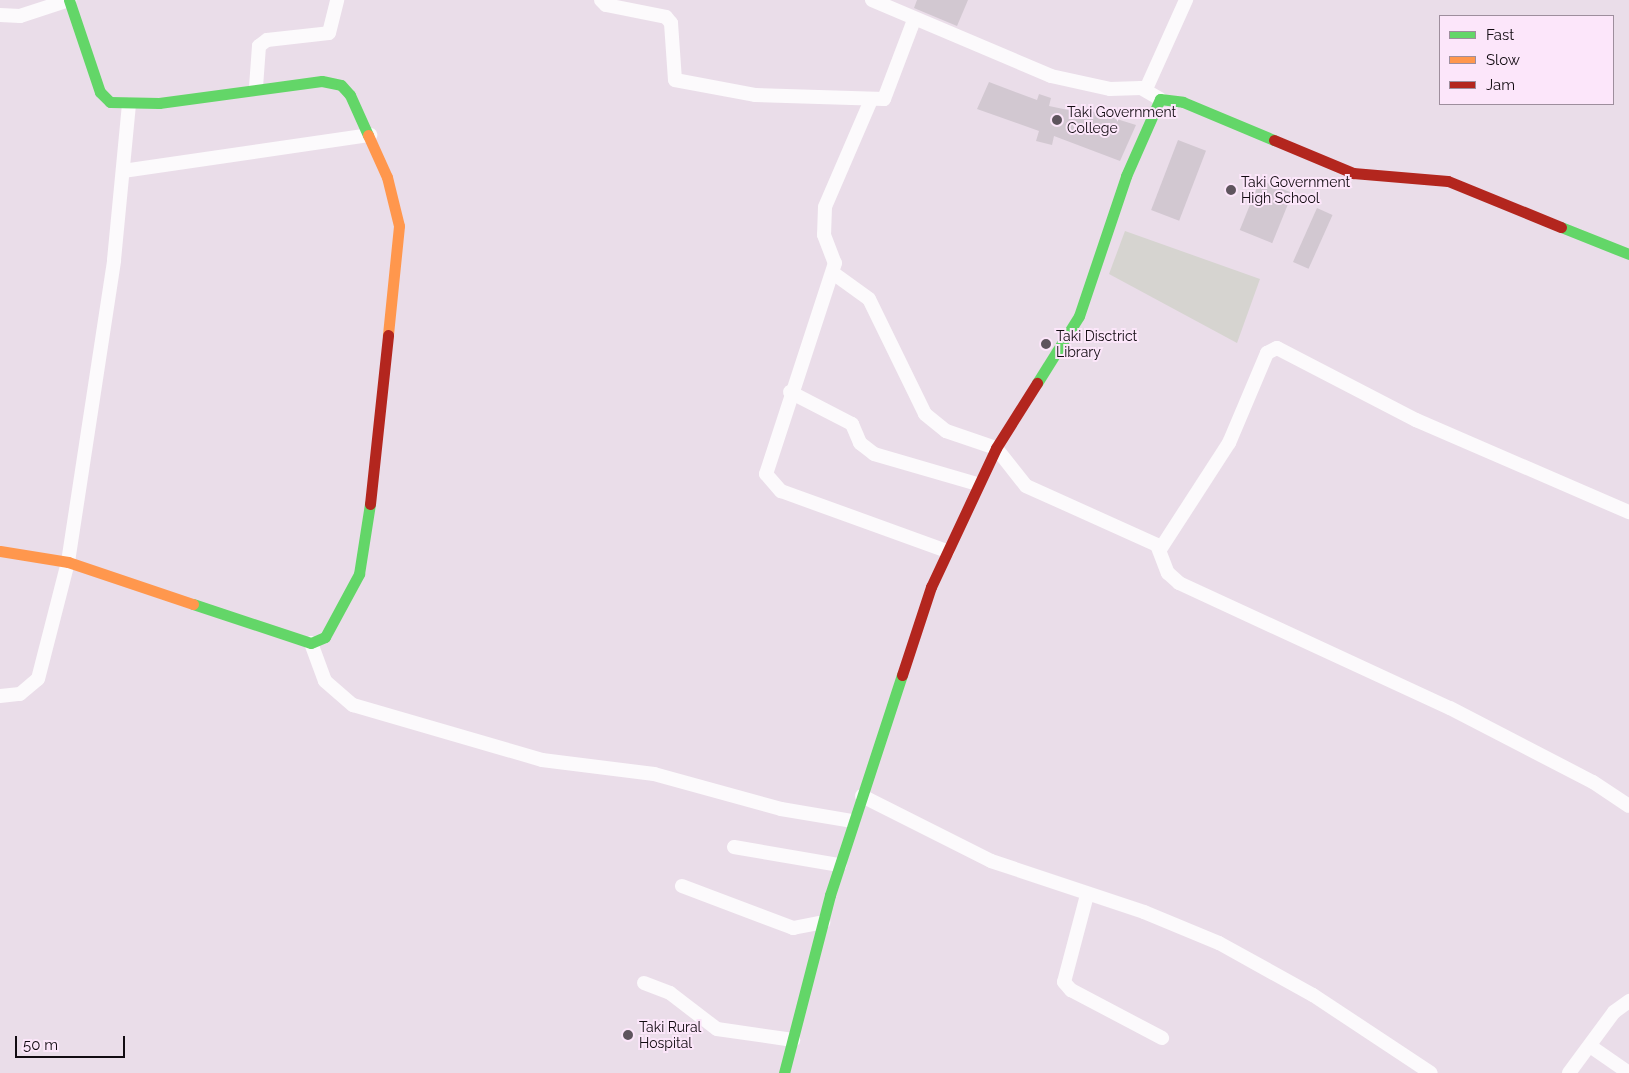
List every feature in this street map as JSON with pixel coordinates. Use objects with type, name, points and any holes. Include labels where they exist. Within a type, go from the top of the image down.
[{"type":"street","points":[[0,16],[20,16],[69,0],[100,92],[110,102],[129,105],[256,87],[322,81],[341,85],[370,135],[387,177],[399,226],[367,534],[359,574],[342,610],[325,638],[311,643],[68,562],[0,551]]},
{"type":"street","points":[[256,87],[259,46],[267,40],[329,32],[337,0]]},
{"type":"street","points":[[601,0],[606,5],[666,17],[670,23],[672,74],[680,83],[755,95],[871,100],[887,95],[914,20]]},
{"type":"street","points":[[872,0],[914,20],[1051,76],[1110,89],[1146,89],[1160,99],[1183,102],[1353,173],[1448,181],[1629,254]]},
{"type":"street","points":[[1146,89],[1186,0]]},
{"type":"street","points":[[784,1073],[822,922],[839,865],[947,551],[977,484],[996,448],[1079,316],[1126,176],[1160,99]]},
{"type":"street","points":[[871,100],[824,207],[821,222],[835,262],[833,273],[790,392],[769,457],[766,474],[771,484],[947,551]]},
{"type":"street","points":[[0,696],[20,694],[38,679],[68,562],[96,392],[123,171],[129,105]]},
{"type":"street","points":[[123,171],[370,135]]},
{"type":"street","points":[[833,273],[869,298],[925,414],[946,431],[996,448],[1026,486],[1161,548]]},
{"type":"street","points":[[1629,512],[1416,420],[1277,348],[1267,353],[1229,443],[1161,548],[1168,573],[1179,583],[1450,708],[1593,782],[1629,806]]},
{"type":"street","points":[[790,392],[852,424],[860,443],[874,454],[977,484]]},
{"type":"street","points":[[311,643],[324,681],[353,705],[542,760],[654,774],[781,809],[853,821]]},
{"type":"street","points":[[862,796],[991,861],[1087,895],[1144,912],[1218,944],[1313,995],[1431,1073]]},
{"type":"street","points":[[734,847],[839,865]]},
{"type":"street","points":[[682,886],[793,928],[822,922]]},
{"type":"street","points":[[1087,895],[1064,973],[1067,986],[1162,1038]]},
{"type":"street","points":[[644,983],[670,994],[717,1029],[793,1040]]},
{"type":"street","points":[[1569,1073],[1614,1012],[1629,1001]]},
{"type":"street","points":[[1590,1046],[1629,1073]]},
{"type":"shaded area","points":[[1125,231],[1260,279],[1237,343],[1109,274]]},
{"type":"building","points":[[917,0],[968,0],[957,26],[914,8]]},
{"type":"building","points":[[989,82],[1037,100],[1039,94],[1051,98],[1049,106],[1073,111],[1075,106],[1136,125],[1120,161],[1054,136],[1052,145],[1036,141],[1039,131],[977,109]]},
{"type":"building","points":[[1178,140],[1206,151],[1179,221],[1151,210]]},
{"type":"building","points":[[1260,180],[1292,193],[1272,243],[1240,230]]},
{"type":"building","points":[[1317,208],[1333,215],[1309,269],[1293,262]]},
{"type":"traffic: fast","points":[[69,0],[100,92],[110,102],[159,103],[322,81],[341,85],[350,95],[368,135]]},
{"type":"traffic: fast","points":[[1037,383],[1079,316],[1126,176],[1160,99],[1183,102],[1274,140]]},
{"type":"traffic: fast","points":[[1561,227],[1629,254]]},
{"type":"traffic: fast","points":[[193,604],[311,643],[325,637],[359,574],[370,504]]},
{"type":"traffic: fast","points":[[784,1073],[830,895],[902,675]]},
{"type":"traffic: slow","points":[[368,135],[387,177],[399,226],[388,335]]},
{"type":"traffic: slow","points":[[0,551],[68,562],[193,604]]},
{"type":"traffic: jam","points":[[1274,140],[1353,173],[1448,181],[1561,227]]},
{"type":"traffic: jam","points":[[370,504],[388,335]]},
{"type":"traffic: jam","points":[[902,675],[931,587],[996,448],[1037,383]]},
{"type":"place","name":"Taki Government College","points":[[1057,120]]},
{"type":"place","name":"Taki Government High School","points":[[1231,190]]},
{"type":"place","name":"Taki Disctrict Library","points":[[1046,344]]},
{"type":"place","name":"Taki Rural Hospital","points":[[628,1035]]}]
